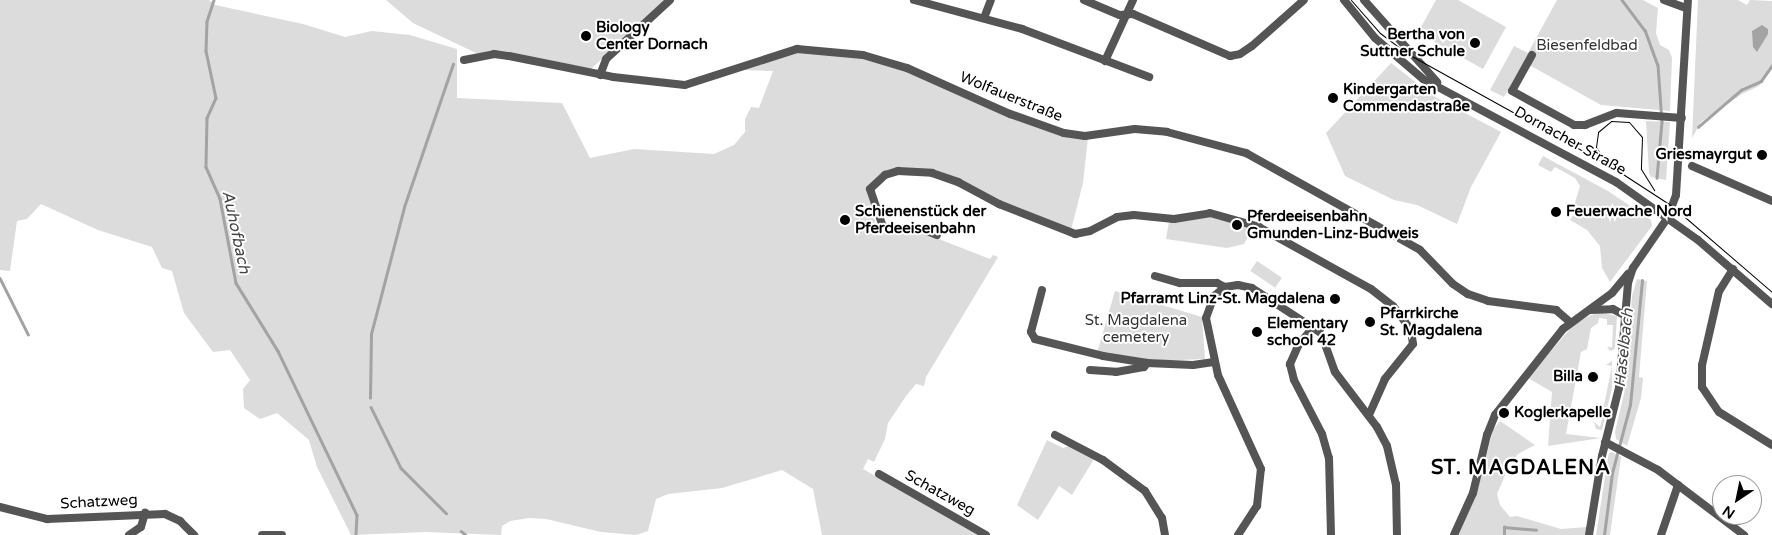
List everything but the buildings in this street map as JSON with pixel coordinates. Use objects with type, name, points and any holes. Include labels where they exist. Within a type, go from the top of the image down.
[{"type":"street","points":[[600,75],[606,60],[670,0]]},
{"type":"street","points":[[914,0],[984,18],[1048,38],[1149,76]]},
{"type":"street","points":[[984,18],[991,0]]},
{"type":"street","points":[[1084,0],[1126,15],[1133,14],[1235,56],[1252,46],[1304,0]]},
{"type":"street","points":[[1105,61],[1133,0]]},
{"type":"street","name":"Dornacher Straße","points":[[1344,0],[1375,38],[1423,79],[1594,169],[1668,217],[1733,269],[1772,304]]},
{"type":"street","name":"Dornacher Straße","points":[[1364,0],[1425,73],[1454,96]]},
{"type":"street","points":[[1664,0],[1687,4]]},
{"type":"street","points":[[1454,535],[1473,493],[1487,435],[1495,415],[1570,322],[1612,293],[1633,268],[1668,217],[1678,180],[1687,4],[1683,0]]},
{"type":"street","name":"Wolfauerstraße","points":[[464,60],[494,54],[600,75],[686,85],[797,49],[826,49],[907,68],[1010,114],[1064,133],[1085,136],[1135,129],[1206,141],[1262,161],[1403,239],[1420,250],[1453,284],[1468,294],[1488,301],[1556,310],[1570,322]]},
{"type":"street","points":[[1397,58],[1405,50]]},
{"type":"street","points":[[1532,56],[1512,90],[1574,125],[1585,125],[1617,113],[1657,118],[1682,118]]},
{"type":"street","points":[[1692,166],[1772,201]]},
{"type":"street","points":[[937,235],[922,230],[882,227],[870,189],[885,175],[898,170],[932,173],[1010,209],[1079,234],[1126,215],[1174,219],[1210,213],[1247,222],[1362,283],[1393,306],[1413,334],[1413,344],[1380,386],[1369,415]]},
{"type":"street","points":[[1589,535],[1605,442],[1619,388],[1624,315],[1633,268]]},
{"type":"street","points":[[1733,269],[1719,291],[1702,364],[1702,387],[1719,412],[1772,445]]},
{"type":"street","points":[[1155,276],[1180,283],[1221,283],[1224,288]]},
{"type":"street","points":[[1238,535],[1258,504],[1261,468],[1214,362],[1207,311],[1214,296],[1224,288],[1238,285],[1252,288],[1314,326],[1324,340],[1335,372],[1369,415],[1384,440],[1394,468],[1394,533]]},
{"type":"street","points":[[1042,290],[1031,332],[1035,339],[1102,356],[1146,363],[1193,365],[1214,362]]},
{"type":"street","points":[[1590,310],[1613,310],[1624,315]]},
{"type":"street","points":[[1314,326],[1298,346],[1290,364],[1294,380],[1322,434],[1329,458],[1333,506],[1331,535]]},
{"type":"street","points":[[1090,370],[1120,371],[1144,367],[1146,363]]},
{"type":"street","points":[[1054,435],[1103,460],[1146,491],[1162,518],[1165,535]]},
{"type":"street","points":[[1605,442],[1658,470],[1744,535]]},
{"type":"street","name":"Schatzweg","points":[[879,474],[986,535]]},
{"type":"street","points":[[1661,535],[1678,485]]},
{"type":"street","name":"Schatzweg","points":[[0,507],[48,519],[145,513],[172,516],[194,535]]},
{"type":"street","points":[[130,535],[141,527],[145,513]]},
{"type":"street","points":[[262,535],[282,535]]},
{"type":"green space","points":[[0,0],[209,0],[215,5],[303,24],[345,37],[372,31],[410,35],[457,49],[457,98],[562,103],[590,158],[634,149],[714,154],[734,145],[745,132],[745,119],[751,107],[759,108],[773,71],[741,70],[799,51],[850,55],[899,68],[1088,138],[1083,183],[1071,230],[909,168],[874,181],[866,189],[873,205],[876,232],[921,232],[990,259],[993,255],[998,257],[926,377],[924,386],[916,384],[906,396],[888,423],[885,439],[874,462],[868,459],[863,469],[980,535],[822,535],[813,489],[782,470],[722,488],[668,494],[656,499],[648,531],[636,535],[601,532],[546,519],[529,518],[510,521],[502,526],[501,535],[426,532],[351,535],[317,467],[309,440],[277,413],[260,419],[244,408],[243,389],[250,380],[230,350],[213,352],[184,313],[172,271],[162,268],[152,247],[98,230],[41,204],[27,219],[17,221],[10,271],[0,270]]},
{"type":"green space","points":[[386,0],[665,0],[591,69],[518,54],[476,53],[413,23]]},
{"type":"green space","points":[[1436,0],[1458,0],[1506,27],[1483,69],[1415,31],[1417,27],[1420,29]]},
{"type":"green space","name":"Biesenfeldbad","points":[[1557,0],[1643,0],[1658,8],[1656,33],[1660,45],[1669,50],[1672,58],[1670,111],[1601,105],[1524,62],[1504,97],[1490,90],[1514,46],[1528,53]]},
{"type":"green space","points":[[1698,0],[1738,0],[1747,5],[1750,0],[1772,1],[1772,69],[1759,86],[1742,94],[1701,122],[1692,138]]},
{"type":"green space","points":[[1391,63],[1435,97],[1501,132],[1471,187],[1457,224],[1417,205],[1394,200],[1345,176],[1326,133]]},
{"type":"green space","points":[[1646,121],[1670,122],[1666,180],[1651,177],[1649,173]]},
{"type":"green space","points":[[1543,156],[1608,191],[1651,220],[1652,226],[1610,282],[1602,268],[1600,246],[1587,230],[1570,220],[1577,209],[1574,206],[1580,186],[1575,178],[1555,167],[1551,172],[1538,165]]},
{"type":"green space","points":[[1208,215],[1253,228],[1244,244],[1227,248],[1166,239],[1169,221]]},
{"type":"green space","points":[[1257,261],[1282,278],[1275,288],[1250,271]]},
{"type":"green space","points":[[1637,279],[1647,281],[1639,377],[1643,378],[1641,398],[1627,446],[1616,439],[1615,432],[1627,381],[1632,296]]},
{"type":"green space","name":"St. Magdalena cemetery","points":[[1115,291],[1202,317],[1205,359],[1152,361],[1097,353]]},
{"type":"green space","points":[[1602,313],[1617,316],[1615,349],[1610,351],[1607,347],[1612,347],[1613,325],[1607,325],[1607,319],[1599,318],[1598,323],[1591,328],[1587,349],[1581,352],[1566,434],[1601,438],[1548,446],[1552,392],[1528,378],[1575,323],[1591,315]]},
{"type":"green space","points":[[1612,366],[1612,388],[1602,430],[1596,429],[1594,422],[1600,427],[1603,416],[1598,409],[1603,410]]},
{"type":"green space","points":[[1500,421],[1535,445],[1518,454],[1510,464],[1497,494],[1500,505],[1510,517],[1517,516],[1561,529],[1587,527],[1585,535],[1458,535],[1478,488],[1493,430]]},
{"type":"green space","points":[[1047,440],[1063,448],[1069,446],[1094,459],[1072,495],[1059,486],[1038,520],[1017,505]]},
{"type":"green space","points":[[1612,452],[1621,457],[1610,535],[1596,535],[1609,453]]},
{"type":"shaded area","points":[[1762,25],[1768,29],[1768,34],[1757,52],[1753,47],[1752,31]]},
{"type":"waterway","name":"Auhofbach","points":[[214,0],[207,22],[206,51],[216,98],[207,118],[206,167],[220,199],[236,283],[278,351],[357,515],[356,535]]},
{"type":"waterway","name":"Haselbach","points":[[1622,0],[1645,30],[1658,65],[1662,122],[1657,178]]},
{"type":"waterway","points":[[370,398],[371,334],[404,207],[453,64]]},
{"type":"waterway","points":[[1698,127],[1741,90],[1761,81],[1772,65]]},
{"type":"waterway","points":[[0,278],[28,334]]},
{"type":"waterway","name":"Haselbach","points":[[1604,535],[1612,473],[1630,405],[1642,281]]},
{"type":"waterway","points":[[371,407],[401,468],[446,513]]},
{"type":"waterway","points":[[1504,535],[1504,527],[1536,530]]},
{"type":"waterway","points":[[461,531],[466,535]]},
{"type":"tram line","points":[[1351,0],[1380,33],[1408,54],[1612,167],[1672,206],[1772,292]]},
{"type":"tram line","points":[[1606,162],[1596,147],[1598,132],[1611,121],[1629,122],[1642,137],[1641,169],[1654,190]]},
{"type":"place","name":"Biology Center Dornach","points":[[586,36]]},
{"type":"place","name":"Bertha von Suttner Schule","points":[[1475,43]]},
{"type":"place","name":"Kindergarten Commendastraße","points":[[1333,98]]},
{"type":"place","name":"Griesmayrgut","points":[[1762,155]]},
{"type":"place","name":"Feuerwache Nord","points":[[1556,212]]},
{"type":"place","name":"Schienenstück der Pferdeeisenbahn","points":[[845,220]]},
{"type":"place","name":"Pferdeeisenbahn Gmunden-Linz-Budweis","points":[[1237,225]]},
{"type":"place","name":"Pfarramt Linz-St. Magdalena","points":[[1335,299]]},
{"type":"place","name":"Pfarrkirche St. Magdalena","points":[[1370,322]]},
{"type":"place","name":"Elementary school 42","points":[[1257,332]]},
{"type":"place","name":"Billa","points":[[1593,377]]},
{"type":"place","name":"Koglerkapelle","points":[[1504,413]]},
{"type":"district","name":"ST. MAGDALENA","points":[[1521,468]]}]
